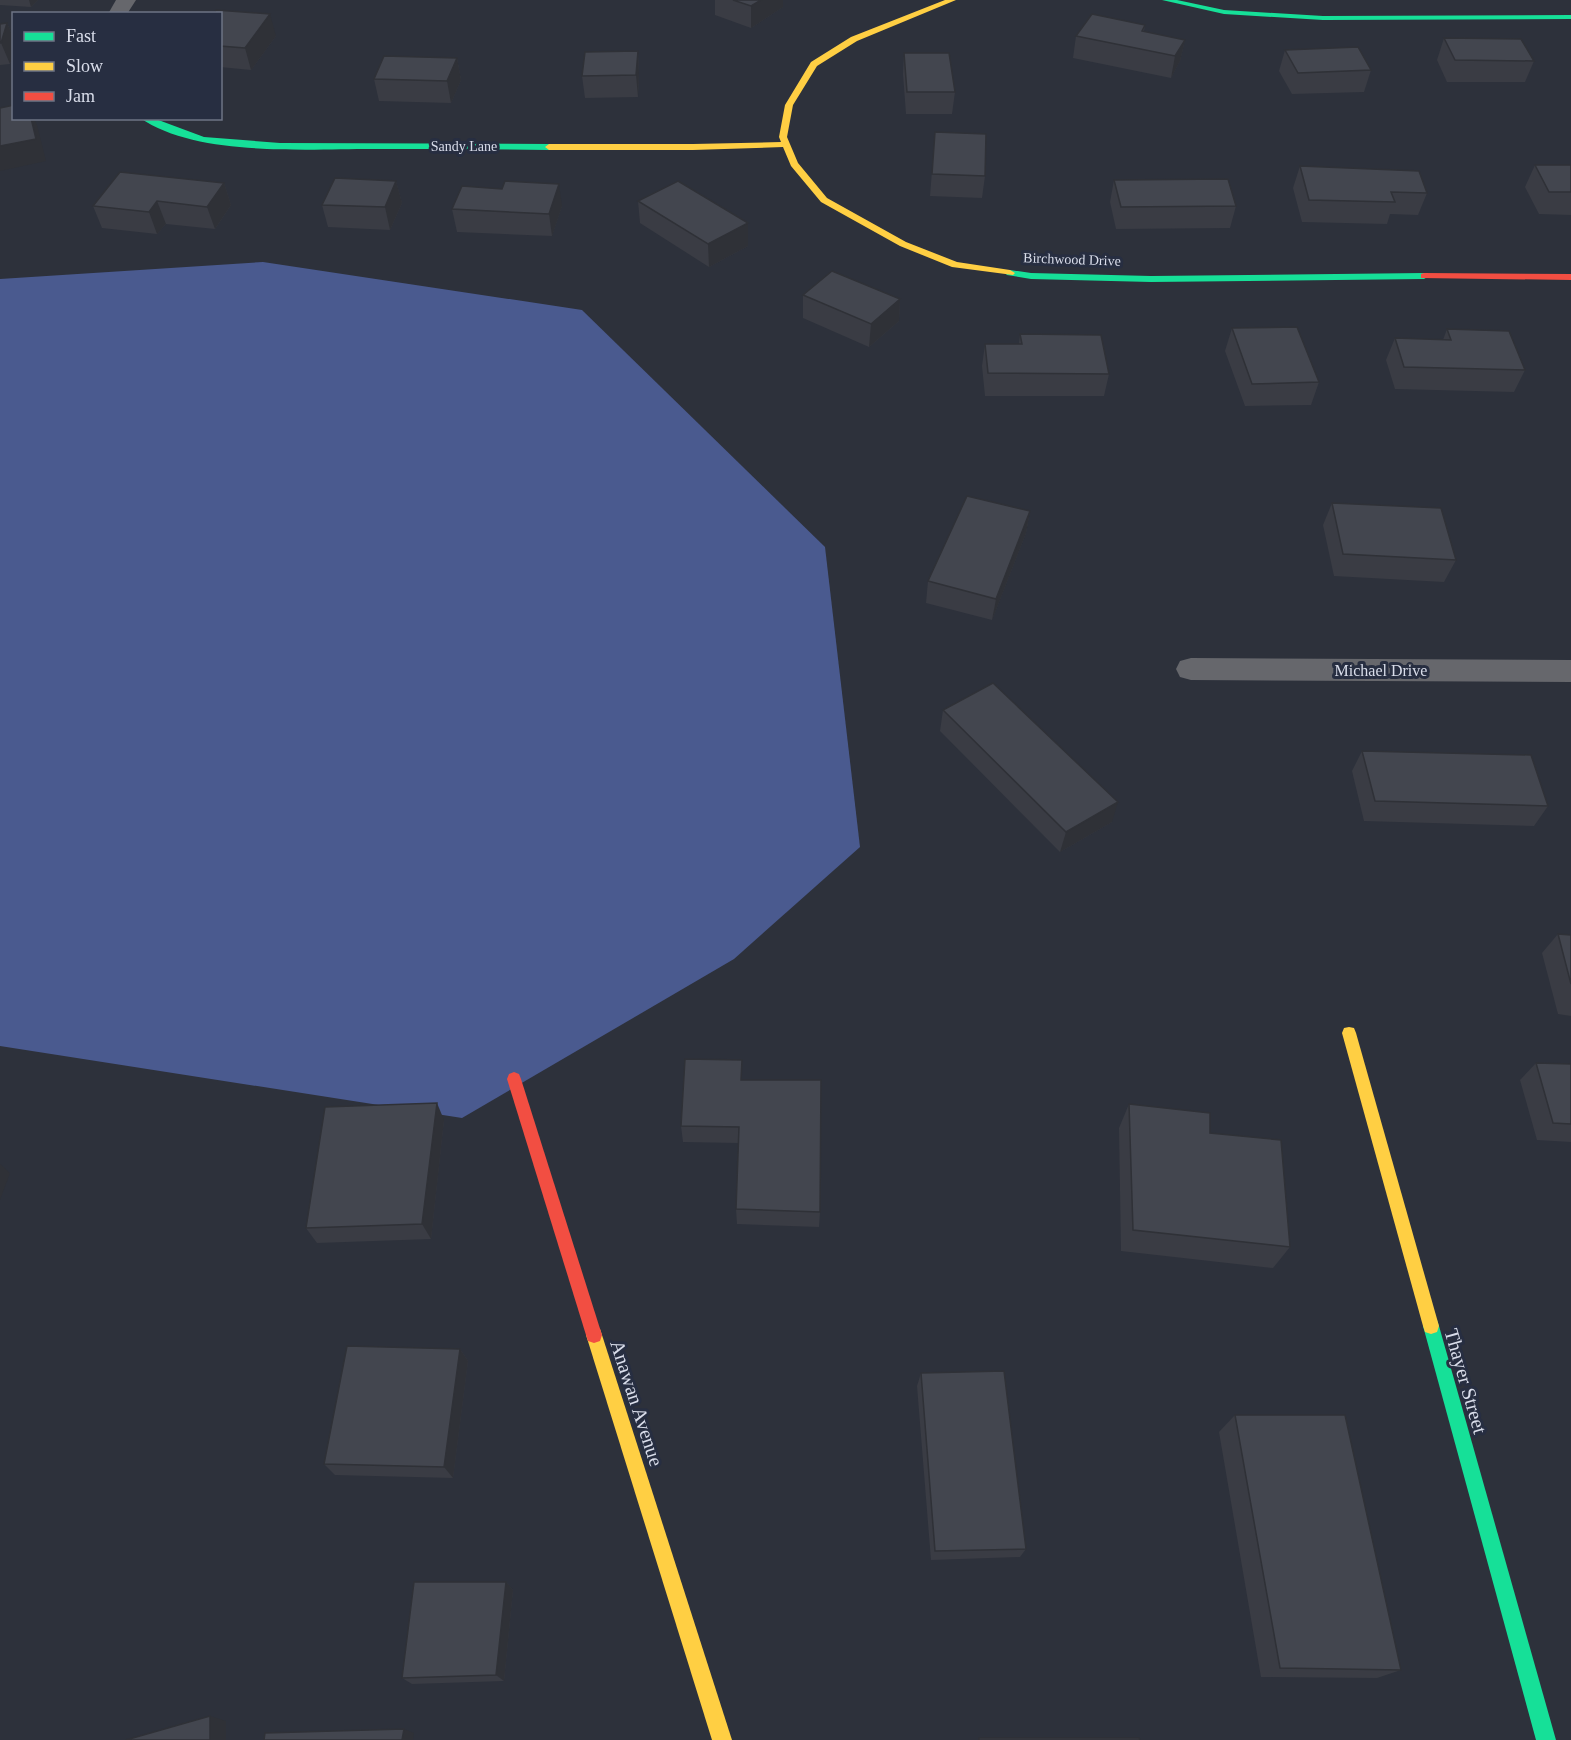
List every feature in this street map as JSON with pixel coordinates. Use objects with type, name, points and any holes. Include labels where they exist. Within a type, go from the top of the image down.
[{"type":"street","name":"Birchwood Drive","points":[[952,0],[854,39],[814,64],[789,105],[783,137],[794,164],[824,200],[878,232],[955,266],[1031,276],[1151,279],[1392,276],[1571,278]]},
{"type":"street","points":[[1166,0],[1224,12],[1300,17],[1571,17]]},
{"type":"street","name":"Sandy Lane","points":[[149,120],[204,140],[280,146],[693,147],[787,144]]},
{"type":"street","name":"Michael Drive","points":[[1191,669],[1571,671]]},
{"type":"street","name":"Thayer Street","points":[[1349,1033],[1546,1740]]},
{"type":"street","name":"Anawan Avenue","points":[[514,1079],[722,1740]]},
{"type":"shaded area","points":[[263,262],[582,310],[825,547],[860,847],[734,959],[462,1118],[0,1046],[0,279]]},
{"type":"building","points":[[733,0],[761,0],[751,6]]},
{"type":"building","points":[[216,10],[270,14],[245,48],[222,46],[222,12],[215,12]]},
{"type":"building","points":[[1092,14],[1145,25],[1142,31],[1185,40],[1175,56],[1076,36]]},
{"type":"building","points":[[7,23],[1,43],[0,43],[0,24]]},
{"type":"building","points":[[1444,38],[1521,39],[1534,61],[1455,60]]},
{"type":"building","points":[[1358,47],[1371,70],[1298,73],[1285,50]]},
{"type":"building","points":[[638,51],[636,75],[582,76],[585,52]]},
{"type":"building","points":[[904,53],[949,53],[955,92],[907,92]]},
{"type":"building","points":[[384,56],[457,58],[447,81],[374,79]]},
{"type":"building","points":[[12,105],[12,120],[31,120],[36,139],[0,146],[0,108]]},
{"type":"building","points":[[935,132],[986,134],[985,176],[932,174]]},
{"type":"building","points":[[1535,165],[1571,165],[1571,192],[1549,192]]},
{"type":"building","points":[[1300,166],[1419,171],[1427,193],[1391,192],[1395,202],[1309,200]]},
{"type":"building","points":[[120,172],[224,183],[207,207],[157,201],[149,212],[93,206]]},
{"type":"building","points":[[335,178],[396,181],[385,207],[322,205]]},
{"type":"building","points":[[1228,179],[1236,206],[1121,207],[1114,180]]},
{"type":"building","points":[[505,181],[559,184],[549,214],[452,209],[462,186],[502,189]]},
{"type":"building","points":[[678,181],[748,223],[708,244],[638,201]]},
{"type":"building","points":[[832,271],[900,299],[871,324],[803,295]]},
{"type":"building","points":[[1297,327],[1319,382],[1252,384],[1232,328]]},
{"type":"building","points":[[1447,329],[1509,331],[1525,370],[1404,367],[1395,338],[1451,340]]},
{"type":"building","points":[[1020,334],[1101,335],[1109,374],[988,373],[985,344],[1022,344]]},
{"type":"building","points":[[967,496],[1030,511],[996,599],[928,581]]},
{"type":"building","points":[[1332,503],[1441,508],[1456,560],[1343,554]]},
{"type":"building","points":[[993,683],[1118,802],[1066,832],[943,710]]},
{"type":"building","points":[[1362,751],[1531,755],[1548,806],[1375,801]]},
{"type":"building","points":[[1558,934],[1571,935],[1571,984]]},
{"type":"building","points":[[685,1059],[742,1060],[741,1080],[821,1080],[820,1212],[736,1209],[739,1127],[681,1126]]},
{"type":"building","points":[[1536,1063],[1571,1064],[1571,1124],[1553,1123]]},
{"type":"building","points":[[437,1103],[422,1224],[306,1228],[325,1107]]},
{"type":"building","points":[[1129,1104],[1210,1113],[1210,1133],[1281,1140],[1290,1247],[1133,1230]]},
{"type":"building","points":[[347,1346],[460,1349],[444,1467],[324,1464]]},
{"type":"building","points":[[1004,1371],[1026,1549],[935,1551],[921,1373]]},
{"type":"building","points":[[1235,1415],[1345,1415],[1401,1670],[1280,1668]]},
{"type":"building","points":[[414,1582],[506,1582],[496,1675],[402,1678]]},
{"type":"building","points":[[210,1716],[210,1740],[126,1740]]},
{"type":"building","points":[[404,1729],[402,1740],[264,1740],[265,1733]]},
{"type":"building","points":[[979,1738],[1139,1738],[1140,1740],[979,1740]]},
{"type":"traffic: fast","points":[[1166,0],[1224,12],[1323,18],[1571,17]]},
{"type":"traffic: fast","points":[[149,120],[204,140],[280,146],[549,147]]},
{"type":"traffic: fast","points":[[1010,273],[1031,276],[1151,279],[1424,276]]},
{"type":"traffic: fast","points":[[1431,1326],[1546,1740]]},
{"type":"traffic: slow","points":[[952,0],[854,39],[814,64],[789,105],[783,137],[794,164],[824,200],[903,244],[955,265],[1010,273]]},
{"type":"traffic: slow","points":[[549,147],[693,147],[787,144]]},
{"type":"traffic: slow","points":[[1349,1033],[1431,1326]]},
{"type":"traffic: slow","points":[[594,1335],[722,1740]]},
{"type":"traffic: jam","points":[[1424,276],[1571,277]]},
{"type":"traffic: jam","points":[[514,1079],[594,1335]]}]
